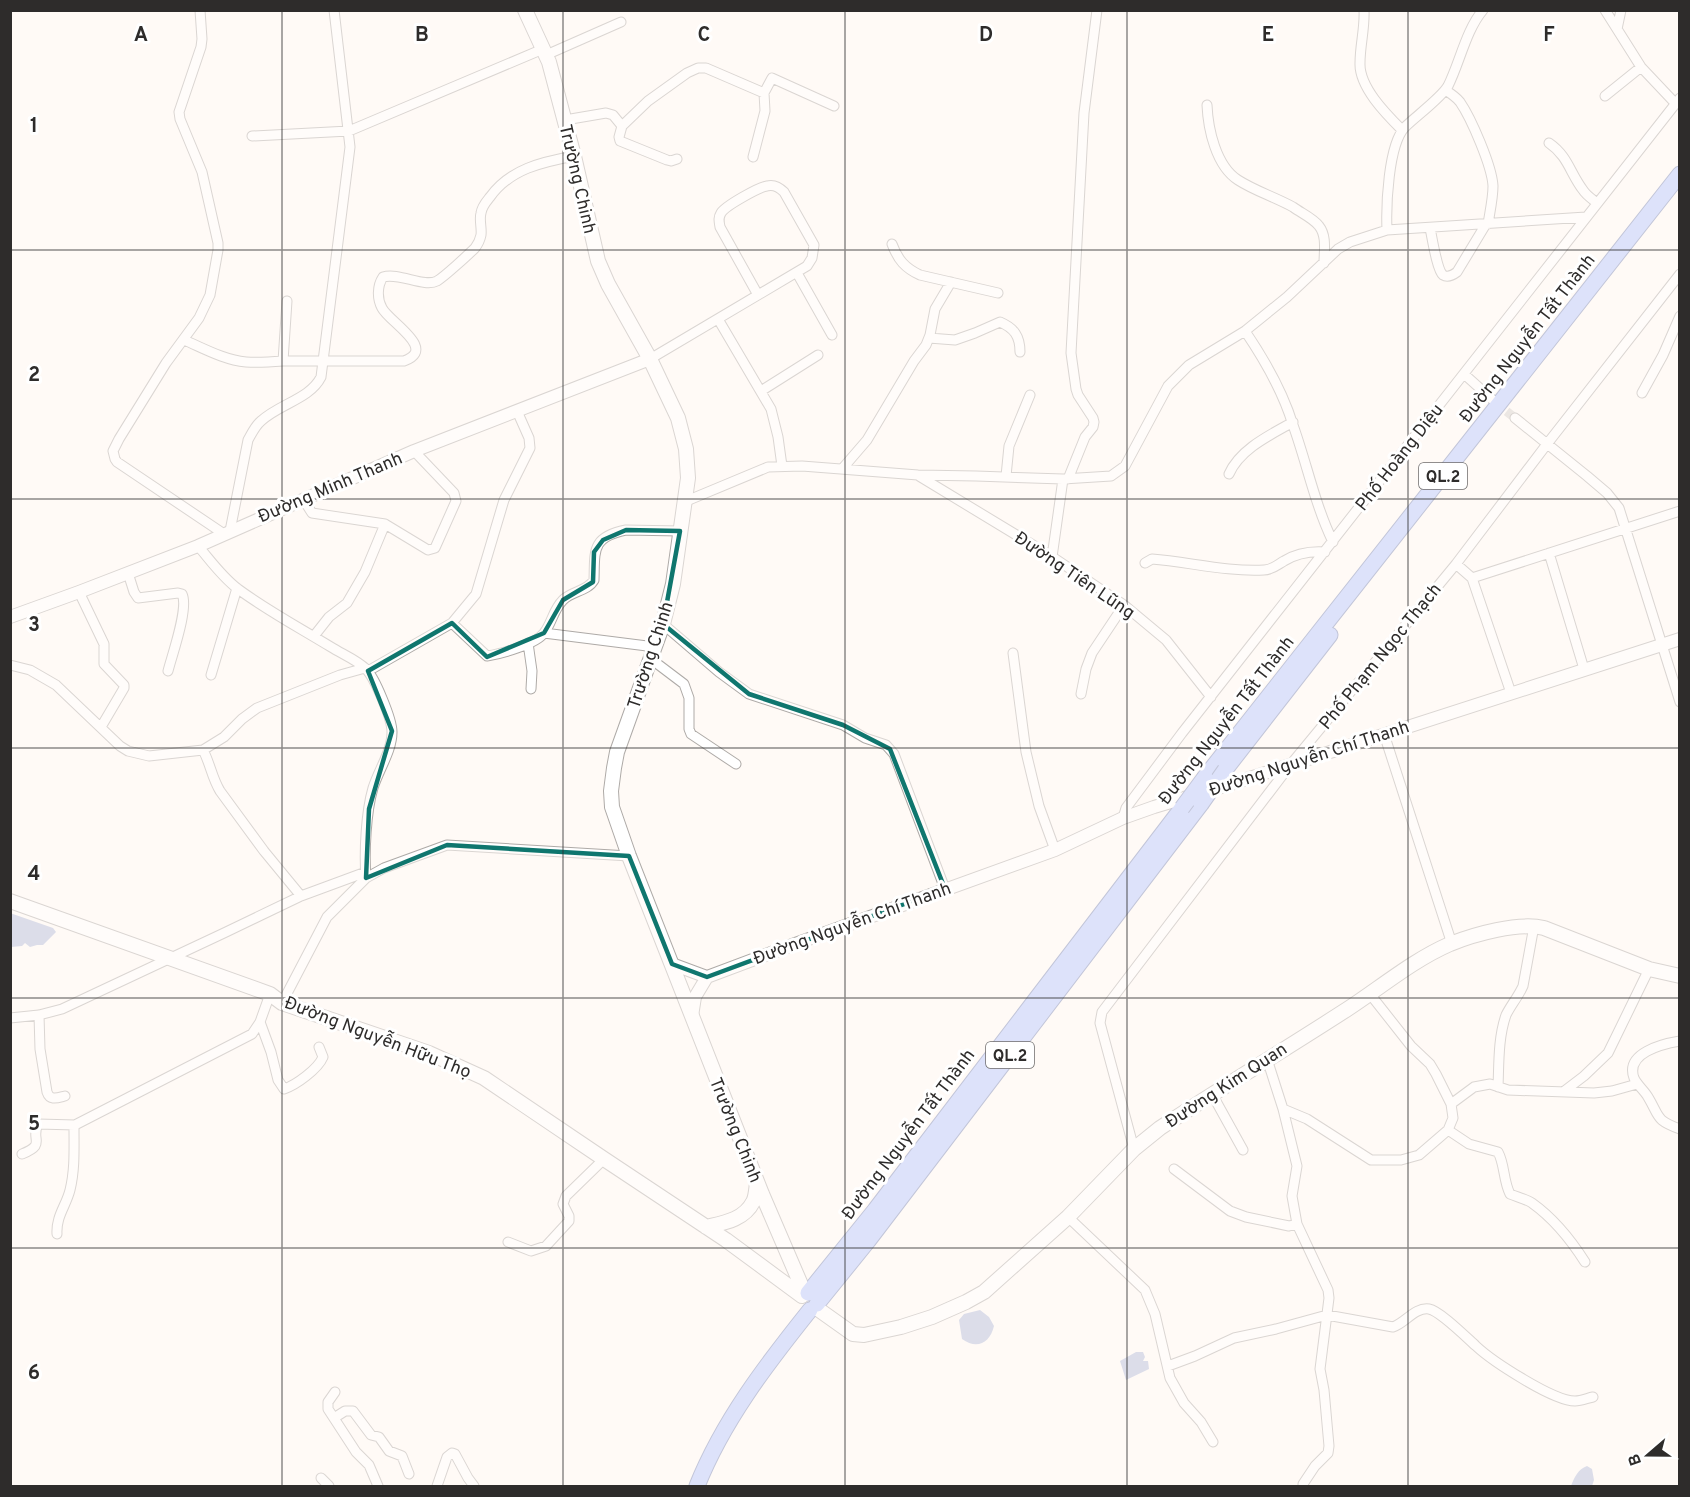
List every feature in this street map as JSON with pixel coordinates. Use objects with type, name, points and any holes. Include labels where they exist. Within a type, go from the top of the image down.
[{"type":"highway","name":"Đường Nguyễn Tất Thành","points":[[809,1301],[874,1210],[1205,777],[1680,174]]},
{"type":"highway","name":"Đường Nguyễn Tất Thành","points":[[809,1301],[868,1242],[1225,770],[1680,189]]},
{"type":"highway","name":"QL.2","points":[[697,1486],[719,1439],[809,1301]]},
{"type":"main road","name":"Trường Chinh","points":[[525,10],[545,52],[565,120],[598,261],[608,284],[650,358],[678,418],[686,449],[688,478],[673,584],[663,624],[617,752],[611,791],[612,807],[629,856],[758,1183],[809,1301]]},
{"type":"main road","name":"Đường Nguyễn Hữu Thọ","points":[[10,901],[270,994],[282,1003],[429,1053],[484,1078],[726,1240],[809,1301]]},
{"type":"main road","name":"Đường Kim Quan","points":[[809,1301],[839,1325],[859,1335],[901,1327],[966,1302],[984,1292],[1068,1217],[1134,1149],[1160,1128],[1429,955],[1452,944],[1495,931],[1534,926],[1649,969],[1680,976]]},
{"type":"main road","points":[[706,1227],[738,1218],[753,1202],[758,1183]]},
{"type":"street","points":[[200,10],[201,47],[179,112],[202,172],[218,250],[210,295],[199,318],[139,405],[115,447],[114,456],[117,462],[227,532],[248,440],[254,429],[262,420],[287,403],[312,390],[321,376],[350,147],[334,10]]},
{"type":"street","points":[[1052,557],[1066,479],[1094,422],[1076,389],[1071,352],[1084,113],[1097,10]]},
{"type":"street","points":[[1365,10],[1360,67],[1364,82],[1384,112],[1402,130]]},
{"type":"street","points":[[1387,230],[1388,183],[1395,149],[1402,130],[1445,90],[1474,23],[1483,10]]},
{"type":"street","points":[[1605,10],[1641,67],[1677,100]]},
{"type":"street","points":[[1617,29],[1622,10]]},
{"type":"street","points":[[252,136],[349,131],[621,22]]},
{"type":"street","points":[[1605,96],[1641,67]]},
{"type":"street","points":[[677,159],[667,160],[621,141],[619,137],[622,126],[662,90],[698,68],[706,68],[764,93]]},
{"type":"street","points":[[753,157],[765,111],[764,93],[772,78],[834,106]]},
{"type":"street","points":[[1430,228],[1441,272],[1444,275],[1452,275],[1457,272],[1487,224],[1493,187],[1482,147],[1462,105],[1458,99],[1445,90]]},
{"type":"street","name":"Phố Hoàng Diệu","points":[[1123,818],[1126,808],[1211,697],[1677,100]]},
{"type":"street","points":[[1207,105],[1211,136],[1222,163],[1229,173],[1238,180],[1280,199],[1320,227],[1324,242],[1324,263]]},
{"type":"street","points":[[565,120],[606,112],[613,115],[622,126]]},
{"type":"street","points":[[1549,143],[1564,156],[1582,190],[1597,203]]},
{"type":"street","points":[[184,340],[238,361],[404,361],[411,358],[415,355],[416,350],[412,340],[381,307],[379,283],[383,277],[390,275],[428,282],[438,280],[476,247],[481,234],[481,212],[494,191],[518,172],[532,165],[574,156]]},
{"type":"street","points":[[650,358],[758,296],[807,266],[812,258],[814,246],[781,189],[775,186],[763,187],[725,208],[719,216],[720,227],[758,296]]},
{"type":"street","points":[[684,502],[768,467],[782,466],[918,476],[1066,479],[1111,476],[1125,466],[1168,386],[1189,365],[1245,331],[1287,297],[1338,249],[1350,242],[1387,230],[1586,217]]},
{"type":"street","points":[[892,244],[901,263],[920,275],[998,293]]},
{"type":"street","points":[[797,273],[832,335]]},
{"type":"street","name":"Phố Phạm Ngọc Thạch","points":[[1134,1149],[1100,1023],[1102,1012],[1291,764],[1456,564],[1680,274]]},
{"type":"street","points":[[842,469],[867,440],[929,338],[934,309],[951,282]]},
{"type":"street","points":[[283,361],[287,301]]},
{"type":"street","points":[[1642,393],[1664,355],[1680,316]]},
{"type":"street","points":[[718,319],[761,391],[773,416],[782,466]]},
{"type":"street","points":[[929,338],[955,340],[1000,322],[1015,332],[1020,342],[1020,352]]},
{"type":"street","points":[[1245,331],[1261,355],[1293,422],[1324,524],[1333,542]]},
{"type":"street","points":[[761,391],[818,355]]},
{"type":"street","name":"Đường Minh Thanh","points":[[10,617],[198,546],[414,451],[650,358]]},
{"type":"street","points":[[1464,374],[1494,401]]},
{"type":"street","points":[[1006,477],[1010,446],[1030,395]]},
{"type":"street","points":[[10,665],[30,670],[56,685],[120,746],[128,751],[149,756],[203,750],[224,737],[257,708],[340,675],[366,670],[452,623],[467,606],[478,588],[504,500],[530,448],[529,438],[517,411]]},
{"type":"street","points":[[1515,418],[1607,493],[1618,507],[1680,702]]},
{"type":"street","points":[[1229,474],[1234,463],[1242,454],[1293,422]]},
{"type":"street","points":[[303,499],[312,513],[385,524],[431,550],[435,548],[456,501],[454,493],[414,451]]},
{"type":"street","name":"Đường Tiên Lũng","points":[[918,476],[1052,557],[1124,605],[1166,640],[1211,697]]},
{"type":"street","points":[[1472,578],[1680,511]]},
{"type":"street","points":[[314,636],[329,616],[348,603],[365,572],[385,524]]},
{"type":"street","points":[[452,623],[488,656],[528,644],[544,633],[554,611],[563,600],[592,584],[594,552],[596,546],[603,540],[626,530],[680,531]]},
{"type":"street","points":[[198,546],[237,588],[366,670],[391,720],[390,747],[373,788],[369,809],[366,875],[327,916],[282,1003]]},
{"type":"street","points":[[1145,563],[1152,559],[1240,570],[1266,570],[1305,552],[1325,552]]},
{"type":"street","points":[[1549,553],[1584,669]]},
{"type":"street","points":[[1456,564],[1472,578],[1511,693]]},
{"type":"street","points":[[128,573],[138,598],[178,593],[184,597],[184,612],[168,671]]},
{"type":"street","points":[[211,675],[237,588]]},
{"type":"street","points":[[80,592],[104,644],[105,664],[124,685],[101,727]]},
{"type":"street","points":[[1081,694],[1092,653],[1124,605]]},
{"type":"street","points":[[663,624],[719,672],[749,694],[843,725],[890,749],[894,754],[945,889]]},
{"type":"street","points":[[544,633],[653,653],[684,684],[689,698],[691,734],[736,764]]},
{"type":"street","name":"Đường Nguyễn Chí Thanh","points":[[707,977],[1055,850],[1123,818],[1680,639]]},
{"type":"street","points":[[528,644],[532,671],[531,689]]},
{"type":"street","points":[[1013,653],[1026,752],[1039,806],[1055,850]]},
{"type":"street","points":[[1384,734],[1452,944]]},
{"type":"street","points":[[203,750],[220,791],[264,851],[301,896]]},
{"type":"street","points":[[10,1018],[39,1015],[62,1009],[301,896],[447,845],[629,856]]},
{"type":"street","points":[[1498,1087],[1502,1029],[1511,1005],[1523,986],[1534,926]]},
{"type":"street","points":[[672,964],[707,977],[695,997],[692,1017]]},
{"type":"street","points":[[1563,1092],[1608,1053],[1649,969]]},
{"type":"street","points":[[22,1154],[35,1146],[38,1124],[75,1125],[247,1037],[260,1022],[270,994]]},
{"type":"street","points":[[1283,1109],[1307,1119],[1371,1160],[1401,1160],[1419,1155],[1448,1130],[1453,1118],[1451,1104],[1430,1064],[1411,1046],[1370,994]]},
{"type":"street","points":[[39,1015],[41,1061],[47,1092],[51,1098],[65,1096]]},
{"type":"street","points":[[260,1022],[278,1080],[284,1089],[319,1066],[323,1057],[319,1047]]},
{"type":"street","points":[[1680,1041],[1643,1053],[1636,1060],[1632,1070],[1637,1084],[1646,1093],[1659,1119],[1680,1129]]},
{"type":"street","points":[[1267,1059],[1283,1109],[1297,1166],[1292,1197],[1297,1224],[1329,1290],[1320,1369],[1329,1446],[1328,1453],[1315,1466],[1303,1484]]},
{"type":"street","points":[[1451,1104],[1474,1087],[1490,1084],[1508,1090],[1603,1093],[1637,1084]]},
{"type":"street","points":[[1212,1094],[1243,1150]]},
{"type":"street","points":[[57,1234],[57,1220],[66,1201],[72,1179],[75,1125]]},
{"type":"street","points":[[1448,1130],[1468,1144],[1498,1152],[1502,1159],[1510,1194],[1530,1202],[1554,1223],[1573,1243],[1586,1262]]},
{"type":"street","points":[[508,1242],[531,1251],[546,1246],[568,1221],[569,1216],[563,1204],[566,1196],[604,1160]]},
{"type":"street","points":[[1174,1169],[1230,1211],[1278,1224],[1289,1226],[1297,1224]]},
{"type":"street","points":[[1068,1217],[1145,1290],[1155,1314],[1170,1378],[1184,1403],[1201,1422],[1213,1442]]},
{"type":"street","points":[[1168,1366],[1234,1338],[1327,1315],[1393,1327],[1423,1309],[1431,1309],[1456,1327],[1488,1357],[1559,1398],[1576,1401],[1593,1397]]},
{"type":"street","points":[[335,1392],[327,1405],[356,1452],[370,1467],[378,1486]]},
{"type":"street","points":[[334,1418],[345,1411],[353,1411],[371,1435],[379,1437],[388,1451],[402,1456],[409,1474]]},
{"type":"street","points":[[437,1486],[447,1457],[452,1453],[455,1454],[474,1486]]},
{"type":"street","points":[[321,1478],[329,1486]]},
{"type":"highlighted area","points":[[626,530],[680,531],[663,624],[749,694],[843,725],[890,749],[945,889],[707,977],[672,964],[629,856],[447,845],[366,878],[369,809],[392,731],[368,671],[452,623],[487,657],[544,633],[563,600],[593,582],[594,552],[603,540]]},
{"type":"water","points":[[10,913],[53,928],[56,932],[43,945],[30,947],[25,943],[22,946],[11,947]]},
{"type":"water","points":[[980,1310],[989,1317],[994,1326],[986,1340],[973,1344],[962,1339],[959,1320],[964,1314]]},
{"type":"water","points":[[1136,1352],[1143,1352],[1145,1357],[1143,1361],[1148,1361],[1149,1369],[1126,1380],[1120,1361]]},
{"type":"water","points":[[1587,1466],[1592,1469],[1594,1480],[1592,1486],[1571,1486],[1579,1472]]},
{"type":"tunnel","points":[[1496,403],[1515,418]]}]
